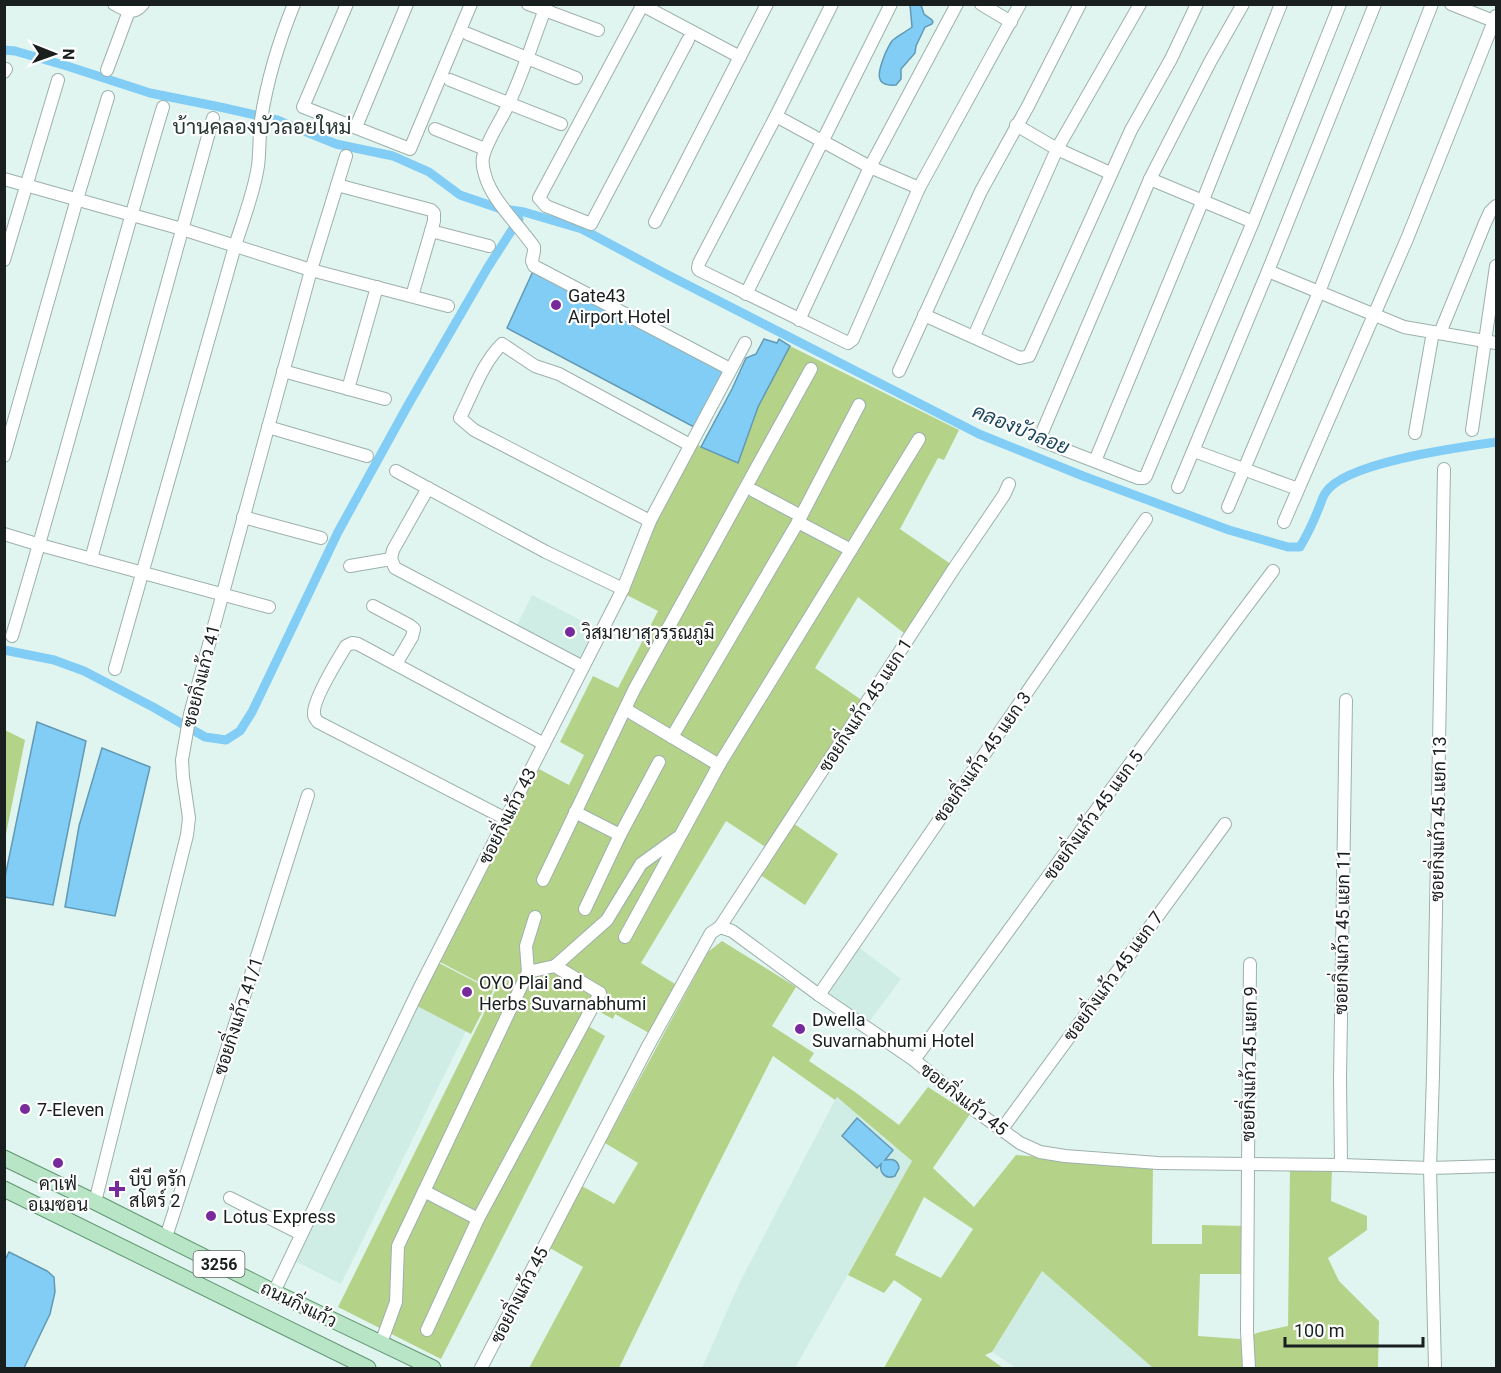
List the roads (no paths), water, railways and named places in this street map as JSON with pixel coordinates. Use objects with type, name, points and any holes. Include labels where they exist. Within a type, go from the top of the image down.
[{"type":"main road","name":"ถนนกิ่งแก้ว","points":[[4,1158],[433,1368]]},
{"type":"main road","name":"ถนนกิ่งแก้ว","points":[[4,1189],[368,1368]]},
{"type":"street","points":[[114,4],[129,11],[138,10],[143,4]]},
{"type":"street","points":[[115,669],[254,186],[264,105],[275,58],[294,4]]},
{"type":"street","points":[[347,4],[303,107],[410,149],[471,4]]},
{"type":"street","points":[[356,127],[407,4]]},
{"type":"street","points":[[528,4],[546,8],[598,30]]},
{"type":"street","points":[[832,4],[698,268],[846,342],[850,342],[919,188],[1020,4]]},
{"type":"street","points":[[746,294],[891,4]]},
{"type":"street","points":[[799,320],[870,166],[957,4]]},
{"type":"street","points":[[981,4],[1011,22]]},
{"type":"street","points":[[899,371],[981,191],[1080,4]]},
{"type":"street","points":[[974,336],[1057,149],[1140,4]]},
{"type":"street","points":[[924,315],[1020,358],[1029,356],[1110,173],[1197,4]]},
{"type":"street","points":[[1243,4],[1150,178],[1041,435],[1042,441],[1138,478],[1146,476],[1253,222],[1340,4]]},
{"type":"street","points":[[1095,461],[1281,4]]},
{"type":"street","points":[[1178,487],[1268,272],[1375,4]]},
{"type":"street","points":[[1228,507],[1319,292],[1432,4]]},
{"type":"street","points":[[1284,522],[1407,239],[1496,20],[1451,4]]},
{"type":"street","points":[[688,40],[591,224],[546,206],[539,198],[642,5],[740,57]]},
{"type":"street","points":[[655,222],[765,5]]},
{"type":"street","points":[[546,8],[509,103],[485,149],[482,160],[485,177],[499,201],[531,243],[534,251],[532,261],[534,266],[730,369]]},
{"type":"street","points":[[107,70],[129,11]]},
{"type":"street","points":[[468,34],[576,78]]},
{"type":"street","points":[[4,260],[58,80]]},
{"type":"street","points":[[450,80],[561,124]]},
{"type":"street","points":[[4,456],[108,97]]},
{"type":"street","points":[[12,636],[40,545],[130,215],[163,107]]},
{"type":"street","points":[[776,116],[870,166],[919,188]]},
{"type":"street","points":[[91,560],[213,118]]},
{"type":"street","points":[[1017,125],[1057,149],[1110,173]]},
{"type":"street","points":[[435,129],[485,149]]},
{"type":"street","name":"ซอยกิ่งแก้ว 41","points":[[95,1202],[187,835],[189,818],[182,760],[190,714],[311,270],[346,156]]},
{"type":"street","points":[[1150,178],[1253,222]]},
{"type":"street","points":[[4,179],[182,229],[311,270],[448,306]]},
{"type":"street","points":[[337,185],[431,210],[434,213],[412,296]]},
{"type":"street","points":[[1415,433],[1436,333],[1485,224],[1494,207],[1497,206]]},
{"type":"street","points":[[431,231],[489,246]]},
{"type":"street","points":[[1472,430],[1491,342],[1497,266]]},
{"type":"street","points":[[1268,272],[1404,327],[1491,342]]},
{"type":"street","points":[[348,389],[377,287]]},
{"type":"street","name":"ซอยกิ่งแก้ว 43","points":[[274,1292],[418,991],[623,589],[650,521],[745,343]]},
{"type":"street","points":[[650,521],[474,430],[460,417],[485,368],[494,352],[502,344],[534,366],[559,374],[690,445]]},
{"type":"street","points":[[543,880],[634,690],[811,369]]},
{"type":"street","points":[[283,371],[385,399]]},
{"type":"street","points":[[672,737],[800,519],[859,405]]},
{"type":"street","points":[[268,427],[368,456]]},
{"type":"street","points":[[625,937],[719,765],[920,439]]},
{"type":"street","points":[[1194,451],[1298,489]]},
{"type":"street","name":"ซอยกิ่งแก้ว 45 แยก 13","points":[[1435,1368],[1430,1168],[1444,469]]},
{"type":"street","points":[[396,471],[546,552],[623,589]]},
{"type":"street","name":"ซอยกิ่งแก้ว 45 แยก 1","points":[[720,927],[1004,495],[1009,484]]},
{"type":"street","points":[[428,488],[393,549],[390,559],[395,568],[583,667]]},
{"type":"street","points":[[754,491],[851,550]]},
{"type":"street","points":[[243,517],[321,538]]},
{"type":"street","name":"ซอยกิ่งแก้ว 45 แยก 3","points":[[819,995],[1146,519]]},
{"type":"street","points":[[4,534],[91,560],[269,607]]},
{"type":"street","points":[[350,566],[390,559]]},
{"type":"street","name":"ซอยกิ่งแก้ว 45 แยก 5","points":[[914,1060],[1092,818],[1179,695],[1273,571]]},
{"type":"street","points":[[373,606],[414,629],[412,637],[396,664]]},
{"type":"street","points":[[506,819],[318,723],[314,713],[315,705],[346,646],[352,643],[358,644],[544,744]]},
{"type":"street","name":"ซอยกิ่งแก้ว 45 แยก 11","points":[[1341,1165],[1340,1078],[1346,700]]},
{"type":"street","points":[[625,709],[719,765]]},
{"type":"street","points":[[585,909],[620,835],[659,762]]},
{"type":"street","name":"ซอยกิ่งแก้ว 41/1","points":[[166,1237],[308,795]]},
{"type":"street","points":[[575,812],[620,835]]},
{"type":"street","name":"ซอยกิ่งแก้ว 45 แยก 7","points":[[1002,1129],[1225,824]]},
{"type":"street","points":[[528,972],[555,966],[607,920],[641,864],[680,836]]},
{"type":"street","points":[[381,1343],[396,1302],[398,1246],[528,972],[526,946],[535,917]]},
{"type":"street","name":"ซอยกิ่งแก้ว 45","points":[[481,1368],[647,1048],[711,933],[720,927],[732,931],[819,995],[914,1060],[976,1111],[1020,1143],[1040,1152],[1065,1156],[1158,1162],[1430,1168],[1497,1166]]},
{"type":"street","name":"ซอยกิ่งแก้ว 45 แยก 9","points":[[1249,1368],[1247,1331],[1250,964]]},
{"type":"street","points":[[427,1330],[478,1219],[600,993],[555,966]]},
{"type":"street","points":[[424,1191],[478,1219]]},
{"type":"street","points":[[230,1198],[302,1234]]},
{"type":"water","points":[[910,5],[921,5],[924,14],[933,22],[925,27],[915,53],[901,69],[901,79],[896,85],[888,85],[880,80],[881,65],[892,41],[912,27]]},
{"type":"water","points":[[534,269],[725,369],[694,427],[507,328]]},
{"type":"water","points":[[764,339],[777,343],[779,339],[790,346],[758,407],[738,463],[701,447],[746,358],[756,354]]},
{"type":"water","points":[[37,722],[86,741],[53,905],[5,897],[5,877]]},
{"type":"water","points":[[102,748],[150,767],[115,916],[65,907],[79,826]]},
{"type":"water","points":[[857,1118],[893,1150],[885,1160],[896,1161],[899,1168],[895,1176],[884,1175],[881,1164],[877,1168],[842,1136]]},
{"type":"water","points":[[9,1252],[47,1271],[54,1277],[55,1292],[50,1314],[24,1368],[5,1368],[4,1262]]},
{"type":"waterway","name":"คลองบัวลอย","points":[[4,50],[67,66],[150,93],[277,120],[336,144],[393,156],[429,172],[460,195],[498,208],[524,212],[582,229],[979,434],[1083,476],[1229,530],[1288,547],[1300,547],[1326,492],[1338,481],[1379,464],[1496,442]]},
{"type":"waterway","points":[[4,650],[54,660],[84,671],[205,737],[226,740],[240,731],[252,712],[338,532],[408,405],[488,267],[519,219]]},
{"type":"place","name":"Gate43 Airport Hotel","points":[[556,305]]},
{"type":"place","name":"วิสมายาสุวรรณภูมิ","points":[[570,632]]},
{"type":"place","name":"OYO Plai and Herbs Suvarnabhumi","points":[[467,992]]},
{"type":"place","name":"Dwella Suvarnabhumi Hotel","points":[[800,1029]]},
{"type":"place","name":"7-Eleven","points":[[25,1109]]},
{"type":"place","name":"คาเฟ่ อเมซอน","points":[[58,1163]]},
{"type":"place","name":"บีบี ดรัก สโตร์ 2","points":[[117,1189]]},
{"type":"place","name":"Lotus Express","points":[[211,1216]]},
{"type":"district","name":"บ้านคลองบัวลอยใหม่","points":[[262,127]]}]
